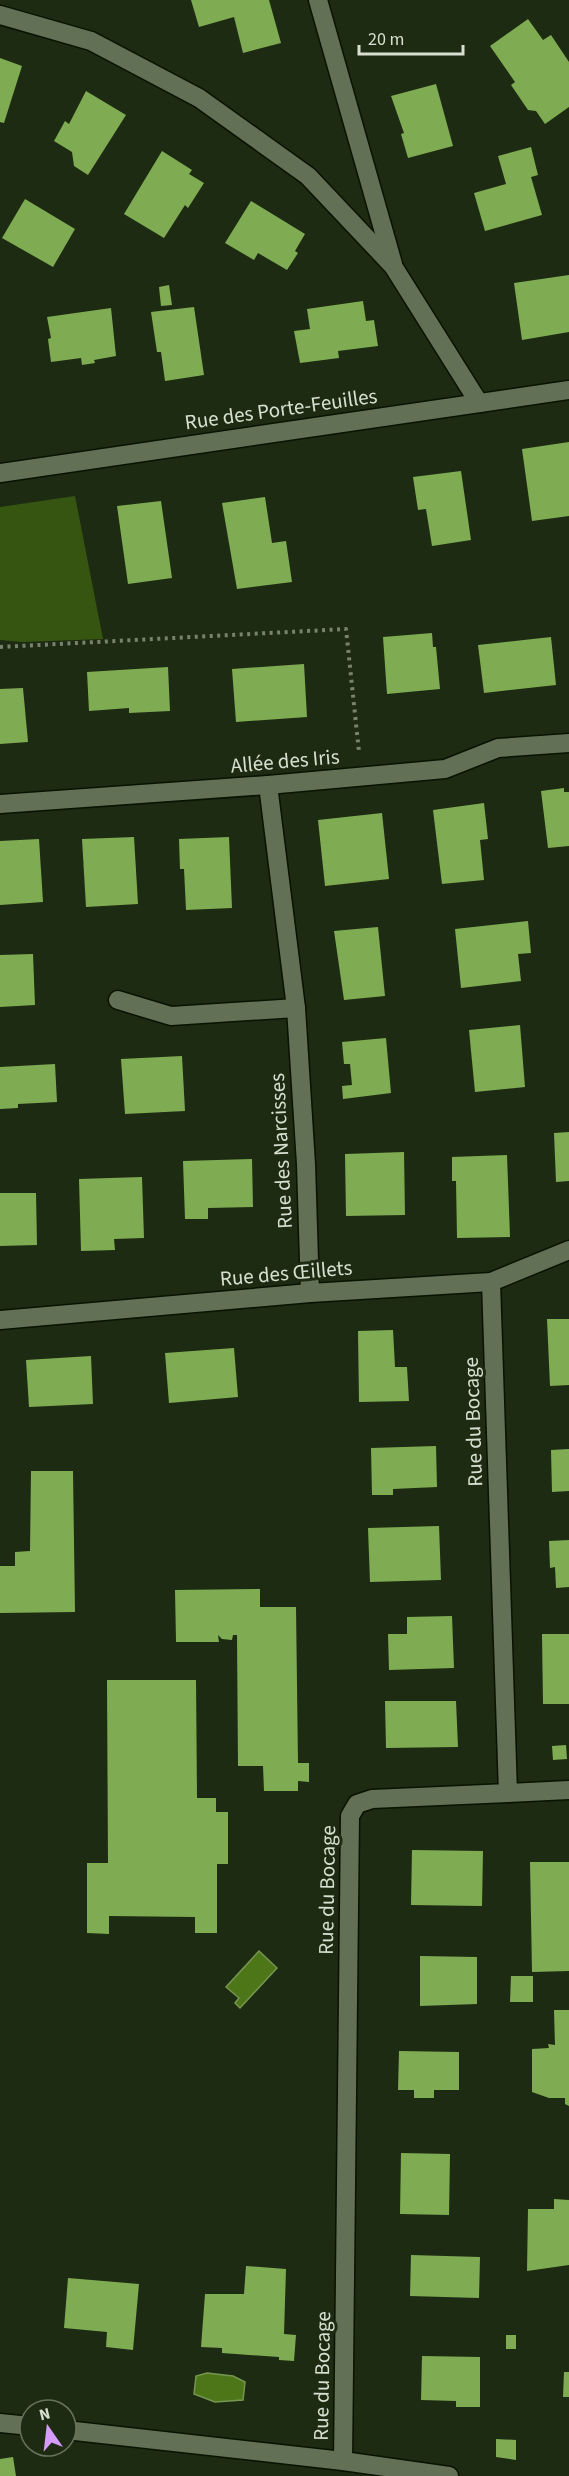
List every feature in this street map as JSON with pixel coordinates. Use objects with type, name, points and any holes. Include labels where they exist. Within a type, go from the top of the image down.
[{"type":"street","points":[[318,0],[393,266]]},
{"type":"street","points":[[0,15],[91,41],[199,98],[308,176],[393,266],[479,403]]},
{"type":"street","name":"Rue des Porte-Feuilles","points":[[0,473],[569,390]]},
{"type":"street","name":"Allée des Iris","points":[[0,804],[268,785],[445,769],[498,748],[569,743]]},
{"type":"street","name":"Rue des Narcisses","points":[[268,785],[296,1008],[306,1164],[310,1293]]},
{"type":"street","points":[[118,999],[171,1016],[296,1008]]},
{"type":"street","name":"Rue des Œillets","points":[[0,1320],[310,1293],[490,1282],[569,1250]]},
{"type":"street","name":"Rue du Bocage","points":[[344,2462],[350,1816],[357,1804],[372,1799],[508,1793],[490,1282]]},
{"type":"street","points":[[508,1793],[569,1790]]},
{"type":"street","points":[[0,2422],[18,2424]]},
{"type":"street","points":[[78,2431],[449,2476]]},
{"type":"path","points":[[0,647],[346,629],[361,776]]},
{"type":"shaded area","points":[[75,496],[103,639],[22,642],[0,640],[0,507]]},
{"type":"shaded area","points":[[259,1951],[277,1968],[240,2008],[235,2003],[239,1998],[226,1987]]},
{"type":"shaded area","points":[[207,2373],[233,2376],[245,2382],[243,2400],[215,2402],[194,2394],[196,2376]]},
{"type":"building","points":[[191,0],[269,0],[281,43],[243,53],[234,17],[199,27]]},
{"type":"building","points":[[528,19],[543,40],[551,35],[569,62],[569,107],[545,124],[536,111],[528,110],[511,85],[515,82],[490,46]]},
{"type":"building","points":[[0,58],[22,66],[4,123],[0,122]]},
{"type":"building","points":[[436,84],[453,146],[408,158],[401,134],[404,133],[391,96]]},
{"type":"building","points":[[86,91],[126,115],[88,175],[74,166],[72,152],[54,141],[65,121],[69,124]]},
{"type":"building","points":[[531,147],[538,175],[531,177],[542,215],[485,231],[474,193],[506,184],[498,156]]},
{"type":"building","points":[[162,151],[192,170],[189,174],[204,183],[188,208],[185,205],[164,238],[124,214]]},
{"type":"building","points":[[25,199],[75,229],[53,267],[2,238]]},
{"type":"building","points":[[251,201],[305,234],[295,251],[298,253],[287,270],[258,253],[254,260],[225,243]]},
{"type":"building","points":[[569,275],[569,332],[522,340],[514,283]]},
{"type":"building","points":[[169,285],[172,305],[161,306],[159,287]]},
{"type":"building","points":[[363,301],[366,321],[374,320],[378,346],[338,351],[339,358],[300,363],[294,331],[310,329],[307,309]]},
{"type":"building","points":[[194,307],[204,375],[165,381],[161,352],[157,352],[151,312]]},
{"type":"building","points":[[111,308],[116,356],[82,365],[81,358],[51,362],[48,339],[51,338],[47,317]]},
{"type":"building","points":[[569,442],[569,516],[532,521],[522,449]]},
{"type":"building","points":[[461,471],[471,540],[432,546],[426,509],[418,510],[413,477]]},
{"type":"building","points":[[265,497],[272,543],[286,541],[292,582],[237,589],[222,503]]},
{"type":"building","points":[[161,501],[172,578],[128,584],[117,506]]},
{"type":"building","points":[[432,633],[433,647],[436,647],[440,689],[387,694],[383,637]]},
{"type":"building","points":[[551,637],[556,685],[484,693],[478,645]]},
{"type":"building","points":[[304,664],[307,717],[236,722],[232,669]]},
{"type":"building","points":[[168,667],[170,711],[129,713],[129,708],[89,711],[87,672]]},
{"type":"building","points":[[23,688],[28,742],[0,744],[0,689]]},
{"type":"building","points":[[564,788],[564,792],[569,792],[569,846],[548,848],[541,791]]},
{"type":"building","points":[[484,803],[488,839],[480,840],[484,880],[442,884],[433,810]]},
{"type":"building","points":[[382,813],[389,879],[325,886],[318,820]]},
{"type":"building","points":[[134,837],[138,904],[86,907],[82,839]]},
{"type":"building","points":[[229,837],[232,908],[186,910],[184,869],[180,869],[179,839]]},
{"type":"building","points":[[39,839],[43,902],[0,905],[0,841]]},
{"type":"building","points":[[528,921],[531,953],[518,954],[521,981],[461,988],[455,929]]},
{"type":"building","points":[[378,927],[385,996],[344,1000],[334,931]]},
{"type":"building","points":[[33,954],[35,1005],[0,1007],[0,955]]},
{"type":"building","points":[[520,1025],[525,1087],[475,1092],[469,1030]]},
{"type":"building","points":[[386,1038],[391,1093],[343,1099],[342,1086],[352,1085],[350,1064],[344,1064],[342,1042]]},
{"type":"building","points":[[182,1056],[185,1111],[125,1114],[121,1059]]},
{"type":"building","points":[[55,1064],[57,1102],[18,1104],[18,1108],[0,1109],[0,1067]]},
{"type":"building","points":[[569,1132],[569,1181],[556,1182],[554,1133]]},
{"type":"building","points":[[404,1152],[405,1215],[346,1216],[345,1154]]},
{"type":"building","points":[[507,1155],[510,1237],[457,1238],[456,1181],[452,1181],[452,1157]]},
{"type":"building","points":[[252,1159],[253,1207],[208,1208],[208,1219],[185,1219],[183,1161]]},
{"type":"building","points":[[142,1177],[144,1238],[114,1239],[115,1250],[81,1251],[79,1179]]},
{"type":"building","points":[[0,1193],[36,1193],[37,1245],[0,1246]]},
{"type":"building","points":[[547,1319],[569,1319],[569,1385],[550,1386]]},
{"type":"building","points":[[393,1330],[395,1367],[407,1367],[409,1401],[359,1402],[358,1331]]},
{"type":"building","points":[[234,1348],[238,1397],[169,1403],[165,1353]]},
{"type":"building","points":[[91,1356],[93,1404],[29,1407],[26,1360]]},
{"type":"building","points":[[436,1446],[437,1487],[393,1489],[393,1495],[372,1495],[371,1448]]},
{"type":"building","points":[[569,1449],[569,1491],[552,1492],[551,1450]]},
{"type":"building","points":[[31,1471],[73,1471],[75,1612],[0,1613],[0,1566],[15,1566],[15,1552],[30,1551]]},
{"type":"building","points":[[439,1526],[441,1580],[370,1582],[368,1528]]},
{"type":"building","points":[[569,1540],[569,1587],[556,1588],[555,1567],[550,1568],[549,1541]]},
{"type":"building","points":[[260,1589],[260,1607],[296,1607],[298,1763],[309,1763],[309,1782],[298,1781],[298,1791],[264,1791],[263,1766],[238,1766],[237,1635],[233,1635],[232,1640],[222,1639],[218,1635],[219,1642],[176,1642],[175,1590]]},
{"type":"building","points":[[452,1616],[454,1668],[389,1670],[388,1634],[407,1634],[407,1617]]},
{"type":"building","points":[[542,1634],[569,1634],[569,1704],[543,1704]]},
{"type":"building","points":[[107,1680],[196,1680],[197,1798],[216,1798],[216,1812],[228,1812],[228,1864],[217,1864],[217,1933],[195,1933],[195,1917],[109,1916],[109,1934],[87,1933],[87,1863],[108,1863]]},
{"type":"building","points":[[385,1701],[456,1701],[458,1747],[386,1748]]},
{"type":"building","points":[[566,1745],[567,1759],[553,1760],[552,1746]]},
{"type":"building","points":[[412,1850],[483,1851],[482,1906],[411,1905]]},
{"type":"building","points":[[530,1862],[569,1862],[569,1971],[532,1972]]},
{"type":"building","points":[[420,1956],[477,1957],[477,2004],[420,2006]]},
{"type":"building","points":[[511,1976],[533,1976],[533,2002],[510,2002]]},
{"type":"building","points":[[554,2010],[569,2010],[569,2106],[565,2104],[565,2098],[549,2098],[532,2092],[532,2049],[549,2048],[548,2044],[555,2045]]},
{"type":"building","points":[[399,2051],[459,2052],[459,2090],[434,2090],[434,2098],[414,2098],[414,2090],[398,2090]]},
{"type":"building","points":[[401,2153],[450,2154],[449,2215],[400,2214]]},
{"type":"building","points":[[554,2199],[569,2200],[569,2265],[527,2271],[528,2209],[554,2209]]},
{"type":"building","points":[[411,2255],[480,2257],[479,2298],[410,2296]]},
{"type":"building","points":[[246,2266],[286,2269],[284,2334],[296,2335],[294,2361],[279,2360],[279,2357],[222,2353],[222,2348],[201,2347],[205,2294],[244,2294]]},
{"type":"building","points":[[68,2278],[139,2284],[133,2350],[106,2347],[107,2332],[64,2328]]},
{"type":"building","points":[[506,2335],[516,2335],[516,2349],[506,2349]]},
{"type":"building","points":[[422,2356],[480,2357],[480,2407],[456,2407],[456,2401],[421,2400]]},
{"type":"building","points":[[564,2372],[569,2372],[569,2397],[563,2397]]},
{"type":"building","points":[[496,2439],[516,2440],[516,2460],[496,2457]]},
{"type":"building","points":[[13,2457],[16,2476],[0,2476],[0,2459]]}]
